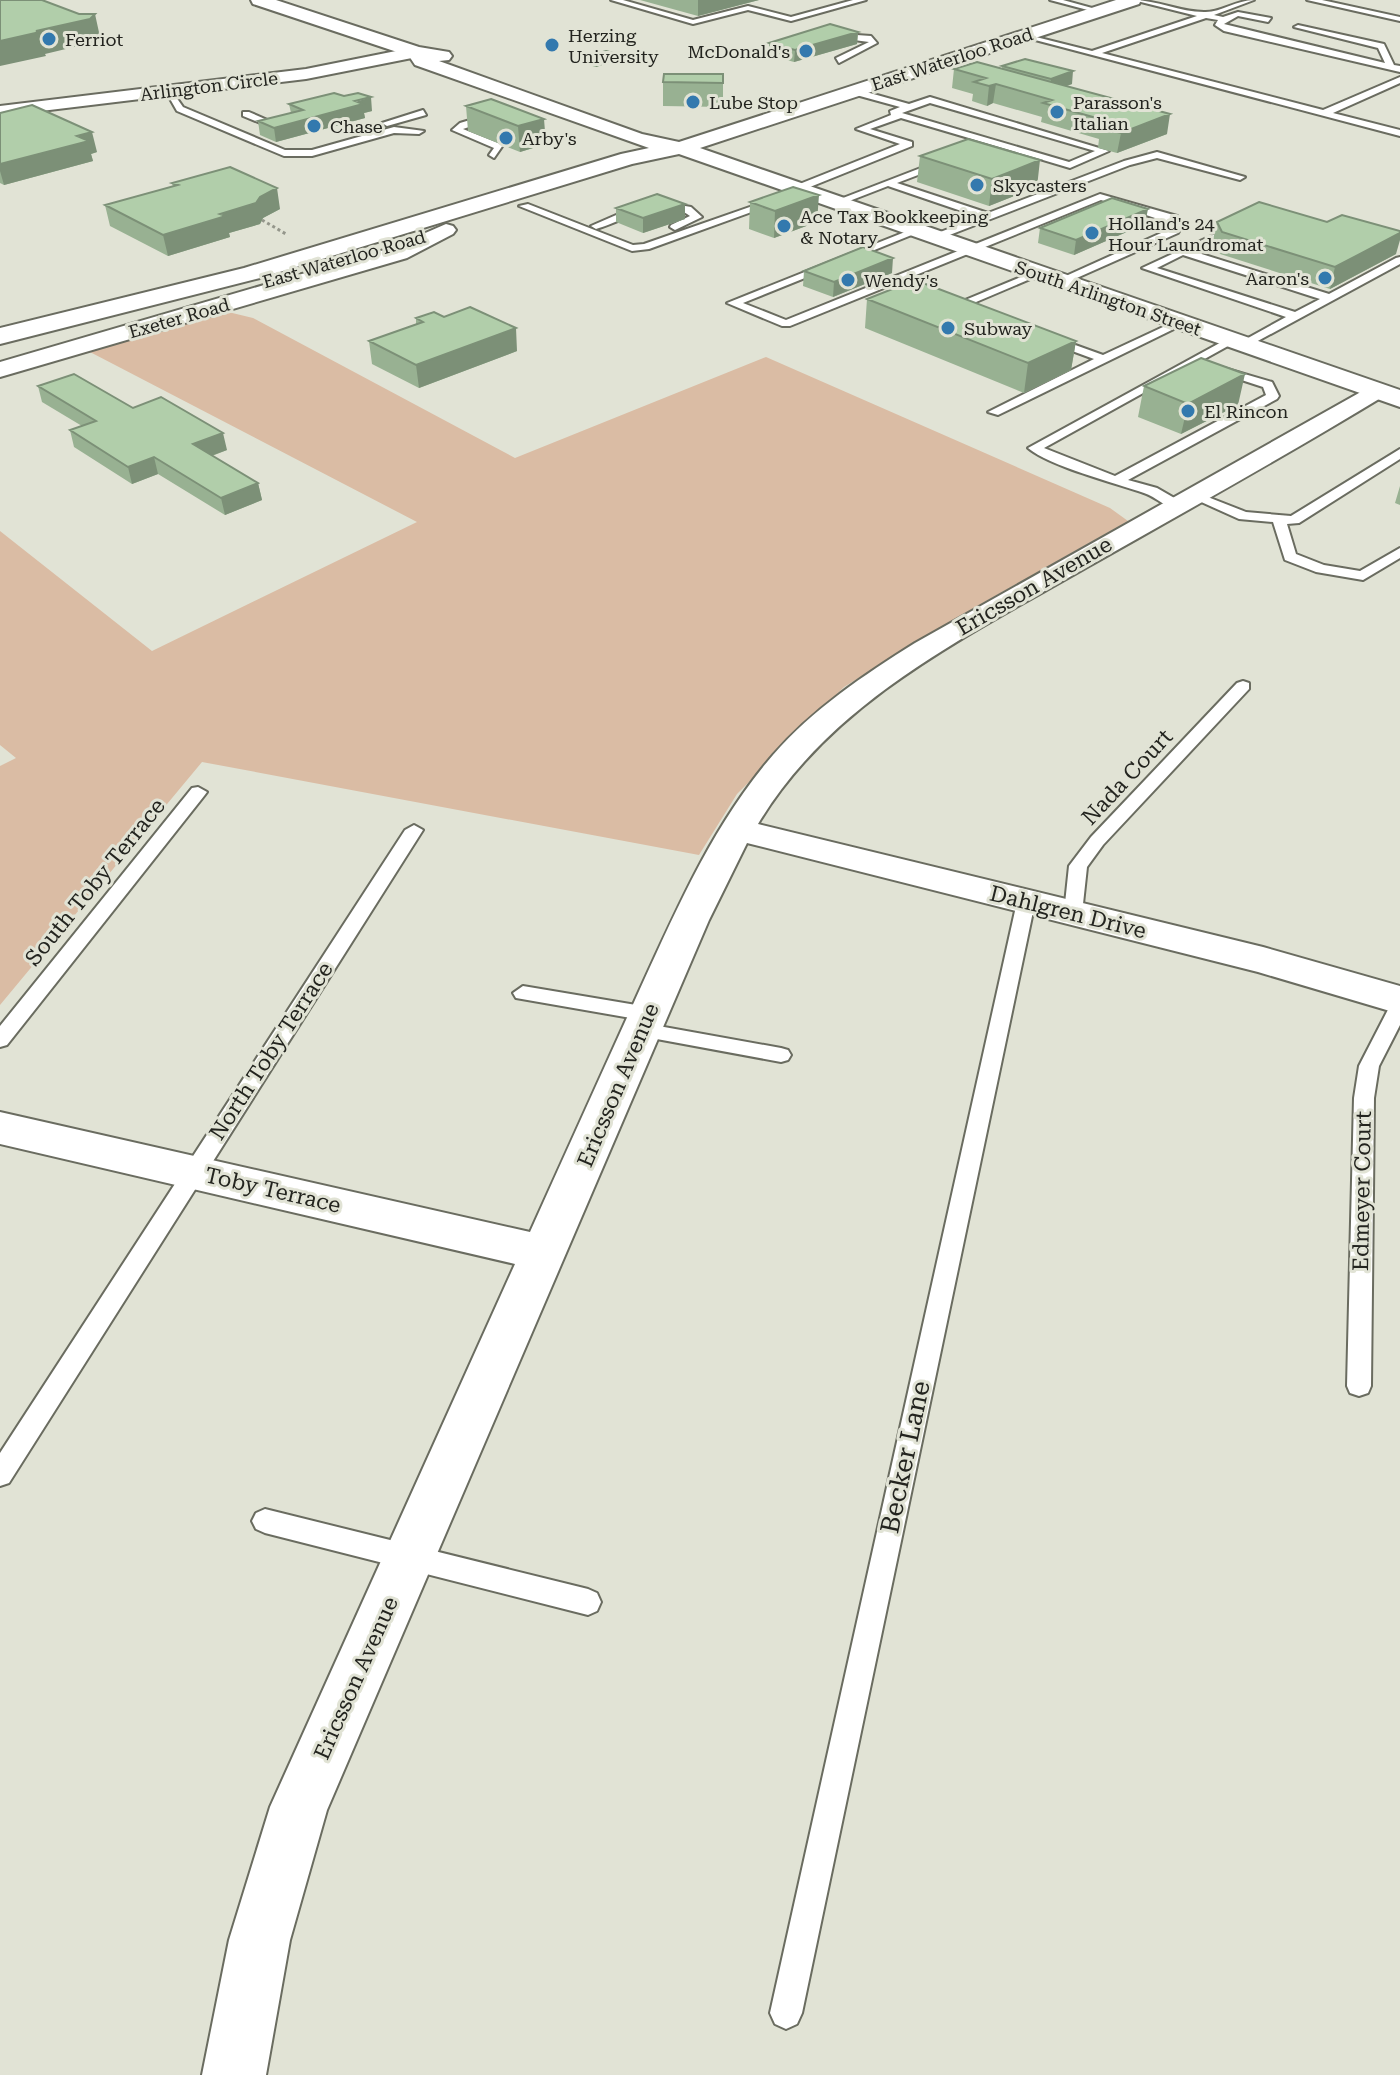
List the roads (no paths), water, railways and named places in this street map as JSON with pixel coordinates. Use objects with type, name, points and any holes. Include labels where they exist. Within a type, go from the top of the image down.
[{"type":"main road","name":"South Arlington Street","points":[[259,0],[416,52],[422,61],[637,139],[680,148],[1388,395]]},
{"type":"main road","name":"East Waterloo Road","points":[[0,336],[252,273],[628,158],[680,148],[1119,3]]},
{"type":"main road","name":"East Waterloo Road","points":[[0,348],[240,288],[446,230],[646,166],[680,148]]},
{"type":"street","name":"Arlington Circle","points":[[0,111],[306,74],[416,52]]},
{"type":"street","name":"Exeter Road","points":[[0,370],[399,253],[446,230]]},
{"type":"street","name":"Ericsson Avenue","points":[[234,2075],[241,2017],[276,1873],[299,1807],[690,920],[735,829],[786,761],[809,737],[886,674],[1097,549],[1388,395]]},
{"type":"street","name":"Dahlgren Drive","points":[[735,829],[1263,960],[1400,1002]]},
{"type":"street","name":"Toby Terrace","points":[[0,1128],[545,1253]]},
{"type":"lane","points":[[615,0],[693,22],[748,8],[791,19],[862,0],[876,3]]},
{"type":"lane","points":[[1054,0],[1119,3],[1230,17],[1260,23],[1230,17],[1219,25],[1396,68]]},
{"type":"lane","points":[[1094,54],[1250,0]]},
{"type":"lane","points":[[1311,0],[1400,19]]},
{"type":"lane","points":[[1384,51],[1289,30],[1384,51],[1396,68]]},
{"type":"lane","points":[[820,38],[833,34],[871,38],[873,43],[839,60]]},
{"type":"lane","points":[[1024,36],[1400,133]]},
{"type":"lane","points":[[1325,113],[1400,80]]},
{"type":"lane","points":[[169,90],[180,109],[284,153],[312,153],[394,130],[419,131]]},
{"type":"lane","points":[[524,206],[632,248],[645,247],[731,217],[909,144],[861,129],[905,111],[930,100],[1104,151],[1070,165],[905,111],[852,91]]},
{"type":"lane","points":[[308,139],[317,142],[423,113]]},
{"type":"lane","points":[[246,114],[283,129]]},
{"type":"lane","points":[[494,116],[463,125],[457,130],[500,147],[494,155]]},
{"type":"lane","points":[[959,305],[1049,278],[1174,231],[1179,223],[1160,213],[1100,197],[786,324],[733,303],[924,235],[989,217],[1065,186],[1157,155],[1240,177]]},
{"type":"lane","points":[[835,203],[951,159]]},
{"type":"lane","points":[[1051,182],[1065,186]]},
{"type":"lane","points":[[888,183],[989,217]]},
{"type":"lane","points":[[592,224],[651,202],[662,201],[696,203],[731,217]]},
{"type":"lane","points":[[574,227],[663,205],[678,206],[697,217],[644,237],[618,234],[592,224]]},
{"type":"lane","points":[[1250,221],[1147,268],[1297,317]]},
{"type":"lane","points":[[1183,252],[1330,298]]},
{"type":"lane","points":[[1400,260],[1297,317],[1195,360],[1034,448],[1116,481],[1187,501],[1244,516],[1294,520],[1400,453]]},
{"type":"lane","points":[[894,281],[907,286]]},
{"type":"lane","points":[[946,301],[988,316]]},
{"type":"lane","points":[[994,412],[1178,323]]},
{"type":"lane","points":[[1032,332],[1104,359]]},
{"type":"lane","points":[[1116,481],[1273,396],[1268,385],[1195,360]]},
{"type":"lane","points":[[1279,519],[1290,557],[1321,569],[1363,576],[1400,552]]},
{"type":"lane","name":"Nada Court","points":[[1073,913],[1078,866],[1243,686]]},
{"type":"lane","name":"South Toby Terrace","points":[[0,1040],[198,792]]},
{"type":"lane","name":"North Toby Terrace","points":[[0,1475],[414,830]]},
{"type":"lane","name":"Becker Lane","points":[[786,2013],[1026,902]]},
{"type":"lane","points":[[523,993],[781,1055]]},
{"type":"lane","name":"Edmeyer Court","points":[[1359,1386],[1364,1098],[1369,1066],[1400,1002]]},
{"type":"lane","points":[[265,1521],[588,1602]]},
{"type":"place","name":"Ferriot","points":[[49,39]]},
{"type":"place","name":"Herzing University","points":[[552,45]]},
{"type":"place","name":"McDonald's","points":[[806,51]]},
{"type":"place","name":"Lube Stop","points":[[693,102]]},
{"type":"place","name":"Parasson's Italian","points":[[1057,112]]},
{"type":"place","name":"Chase","points":[[314,126]]},
{"type":"place","name":"Arby's","points":[[506,138]]},
{"type":"place","name":"Skycasters","points":[[977,185]]},
{"type":"place","name":"Ace Tax Bookkeeping & Notary","points":[[784,226]]},
{"type":"place","name":"Holland's 24 Hour Laundromat","points":[[1092,233]]},
{"type":"place","name":"Aaron's","points":[[1325,278]]},
{"type":"place","name":"Wendy's","points":[[848,280]]},
{"type":"place","name":"Subway","points":[[948,328]]},
{"type":"place","name":"El Rincon","points":[[1188,411]]}]
